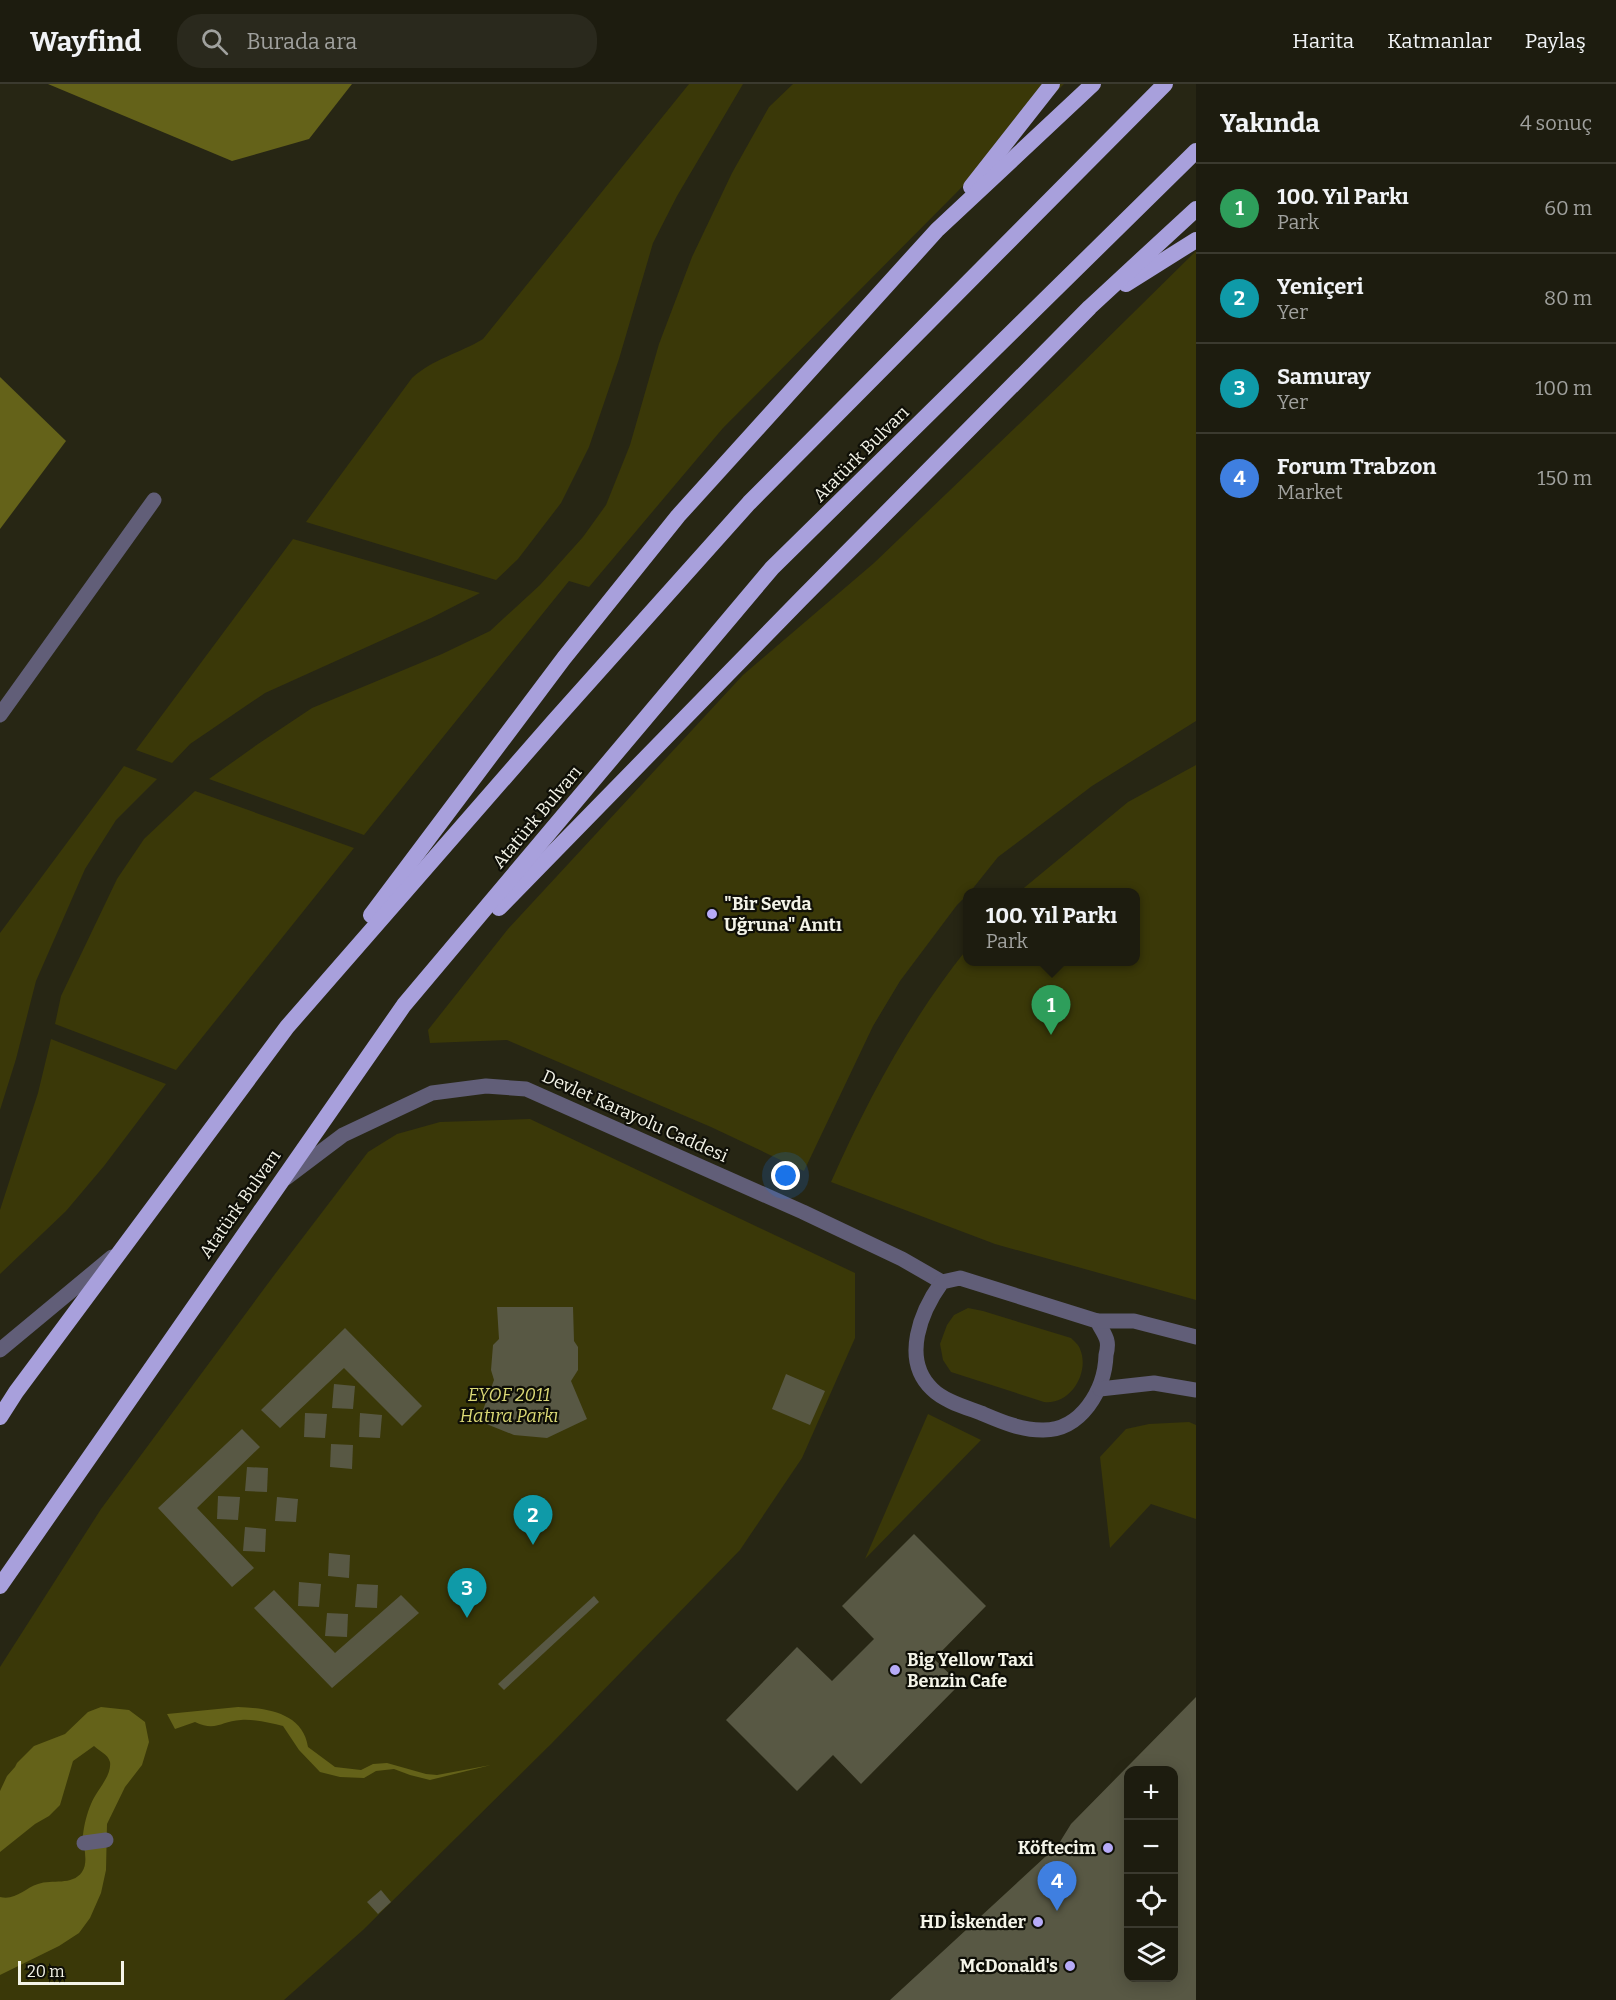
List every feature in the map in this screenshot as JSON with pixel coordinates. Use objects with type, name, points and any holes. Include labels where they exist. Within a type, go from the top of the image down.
[{"type":"highway","points":[[0,1417],[123,1247],[564,658],[678,516],[938,230],[1052,84]]},
{"type":"highway","points":[[938,230],[1093,84]]},
{"type":"highway","points":[[287,1027],[749,502],[1165,84]]},
{"type":"highway","name":"Atatürk Bulvarı","points":[[0,1586],[404,1005],[772,568],[1196,151]]},
{"type":"highway","points":[[404,1005],[1090,307],[1196,209]]},
{"type":"highway","points":[[1090,307],[1196,240]]},
{"type":"street","points":[[0,715],[154,500]]},
{"type":"street","name":"Devlet Karayolu Caddesi","points":[[279,1183],[343,1135],[432,1093],[486,1086],[526,1089],[803,1212],[902,1259],[942,1282]]},
{"type":"street","points":[[0,1350],[123,1247]]},
{"type":"street","points":[[1097,1321],[1107,1341],[1106,1365],[1100,1389],[1084,1411],[1067,1425],[1043,1430],[1012,1425],[956,1403],[933,1391],[919,1373],[916,1351],[921,1318],[942,1282],[960,1278],[1097,1321],[1134,1321],[1196,1337]]},
{"type":"street","points":[[1100,1389],[1154,1383],[1196,1390]]},
{"type":"street","points":[[84,1843],[106,1840]]},
{"type":"green space","points":[[689,84],[743,84],[677,196],[653,243],[619,359],[589,447],[561,503],[518,559],[496,580],[306,522],[412,378],[438,361],[483,339]]},
{"type":"green space","points":[[793,84],[1064,84],[723,428],[589,587],[569,581],[364,835],[209,779],[312,708],[442,654],[490,631],[540,585],[583,537],[606,505],[630,445],[659,344],[692,257],[732,173],[769,107]]},
{"type":"green space","points":[[1196,251],[1196,721],[1092,786],[998,857],[973,888],[963,888],[963,899],[900,981],[873,1026],[804,1171],[711,1127],[507,1040],[430,1043],[428,1030],[508,929],[743,675],[874,563]]},
{"type":"green space","points":[[293,539],[480,593],[431,618],[265,693],[190,744],[172,763],[136,750]]},
{"type":"green space","points":[[1196,765],[1196,1300],[995,1244],[831,1182],[892,1061],[927,1004],[963,954],[963,966],[1140,966],[1140,888],[1024,888],[1128,802]]},
{"type":"green space","points":[[124,766],[157,779],[116,820],[85,869],[36,981],[0,1110],[0,933]]},
{"type":"green space","points":[[195,791],[354,848],[176,1070],[55,1024],[61,996],[117,879],[144,839]]},
{"type":"green space","points":[[51,1039],[166,1084],[104,1166],[66,1211],[0,1274],[0,1210],[38,1093]]},
{"type":"green space","name":"EYOF 2011 Hatıra Parkı","points":[[530,1119],[855,1273],[855,1338],[802,1458],[740,1550],[551,1744],[363,1930],[284,2000],[0,2000],[0,1667],[101,1509],[368,1152],[397,1134],[440,1122]]},
{"type":"green space","points":[[968,1308],[1071,1338],[1079,1348],[1082,1367],[1080,1377],[1070,1393],[1054,1402],[1044,1402],[951,1372],[943,1360],[940,1344],[947,1325],[954,1315]]},
{"type":"green space","points":[[928,1414],[981,1440],[865,1559]]},
{"type":"green space","points":[[1189,1422],[1196,1425],[1196,1519],[1151,1504],[1110,1548],[1100,1457],[1126,1429],[1149,1424]]},
{"type":"shaded area","points":[[48,84],[352,84],[309,139],[232,161]]},
{"type":"shaded area","points":[[0,377],[66,441],[0,529]]},
{"type":"shaded area","points":[[101,1707],[129,1710],[145,1722],[149,1742],[142,1765],[125,1787],[107,1824],[106,1870],[101,1893],[90,1918],[79,1933],[59,1946],[0,1975],[0,1897],[15,1896],[43,1883],[73,1879],[82,1872],[85,1864],[83,1835],[86,1819],[93,1799],[109,1773],[110,1762],[94,1746],[73,1761],[60,1805],[49,1816],[35,1824],[0,1852],[0,1791],[7,1776],[34,1746],[65,1734],[88,1712]]},
{"type":"shaded area","points":[[238,1707],[272,1711],[291,1720],[305,1736],[308,1747],[335,1767],[361,1770],[373,1764],[387,1763],[437,1775],[491,1765],[430,1780],[394,1769],[376,1771],[364,1778],[340,1777],[320,1772],[299,1750],[283,1726],[246,1720],[214,1726],[195,1722],[175,1729],[167,1714]]},
{"type":"building","points":[[497,1307],[573,1307],[574,1341],[578,1347],[578,1370],[571,1381],[587,1419],[547,1438],[514,1435],[479,1421],[494,1380],[491,1370],[493,1345],[499,1339]]},
{"type":"building","points":[[345,1328],[422,1406],[402,1426],[344,1368],[280,1428],[261,1410]]},
{"type":"building","points":[[786,1374],[825,1391],[810,1425],[772,1409]]},
{"type":"building","points":[[334,1384],[355,1386],[353,1409],[332,1408]]},
{"type":"building","points":[[305,1413],[327,1414],[325,1438],[304,1437]]},
{"type":"building","points":[[360,1413],[382,1415],[380,1438],[359,1437]]},
{"type":"building","points":[[242,1429],[260,1447],[197,1508],[254,1568],[232,1587],[158,1508]]},
{"type":"building","points":[[331,1444],[353,1445],[352,1469],[330,1467]]},
{"type":"building","points":[[247,1467],[268,1468],[267,1492],[245,1491]]},
{"type":"building","points":[[218,1496],[240,1497],[238,1520],[217,1519]]},
{"type":"building","points":[[277,1497],[298,1499],[296,1522],[275,1521]]},
{"type":"building","points":[[245,1527],[266,1529],[265,1552],[243,1551]]},
{"type":"building","name":"Big Yellow Taxi Benzin Cafe","points":[[914,1534],[986,1606],[934,1659],[960,1684],[861,1784],[833,1755],[797,1791],[726,1720],[797,1647],[832,1681],[874,1639],[842,1606]]},
{"type":"building","points":[[329,1553],[350,1555],[349,1578],[328,1576]]},
{"type":"building","points":[[299,1582],[321,1584],[319,1607],[298,1606]]},
{"type":"building","points":[[357,1584],[378,1585],[377,1608],[355,1607]]},
{"type":"building","points":[[274,1590],[335,1653],[401,1595],[419,1613],[332,1688],[254,1608]]},
{"type":"building","points":[[594,1596],[599,1602],[504,1690],[498,1684]]},
{"type":"building","points":[[327,1613],[348,1614],[347,1637],[325,1636]]},
{"type":"building","points":[[1196,1697],[1196,2000],[890,2000],[1058,1845],[1071,1824],[1124,1770],[1124,1982],[1178,1982],[1178,1766],[1128,1766]]},
{"type":"building","points":[[381,1890],[391,1902],[378,1914],[367,1902]]},
{"type":"place","name":"\"Bir Sevda Uğruna\" Anıtı","points":[[712,914]]},
{"type":"place","name":"100. Yıl Parkı","points":[[1051,1035]]},
{"type":"place","name":"Yeniçeri","points":[[533,1545]]},
{"type":"place","name":"Samuray","points":[[467,1618]]},
{"type":"place","name":"Big Yellow Taxi Benzin Cafe","points":[[895,1670]]},
{"type":"place","name":"Köftecim","points":[[1108,1848]]},
{"type":"place","name":"Forum Trabzon","points":[[1057,1911]]},
{"type":"place","name":"HD İskender","points":[[1038,1922]]},
{"type":"place","name":"McDonald's","points":[[1070,1966]]}]
